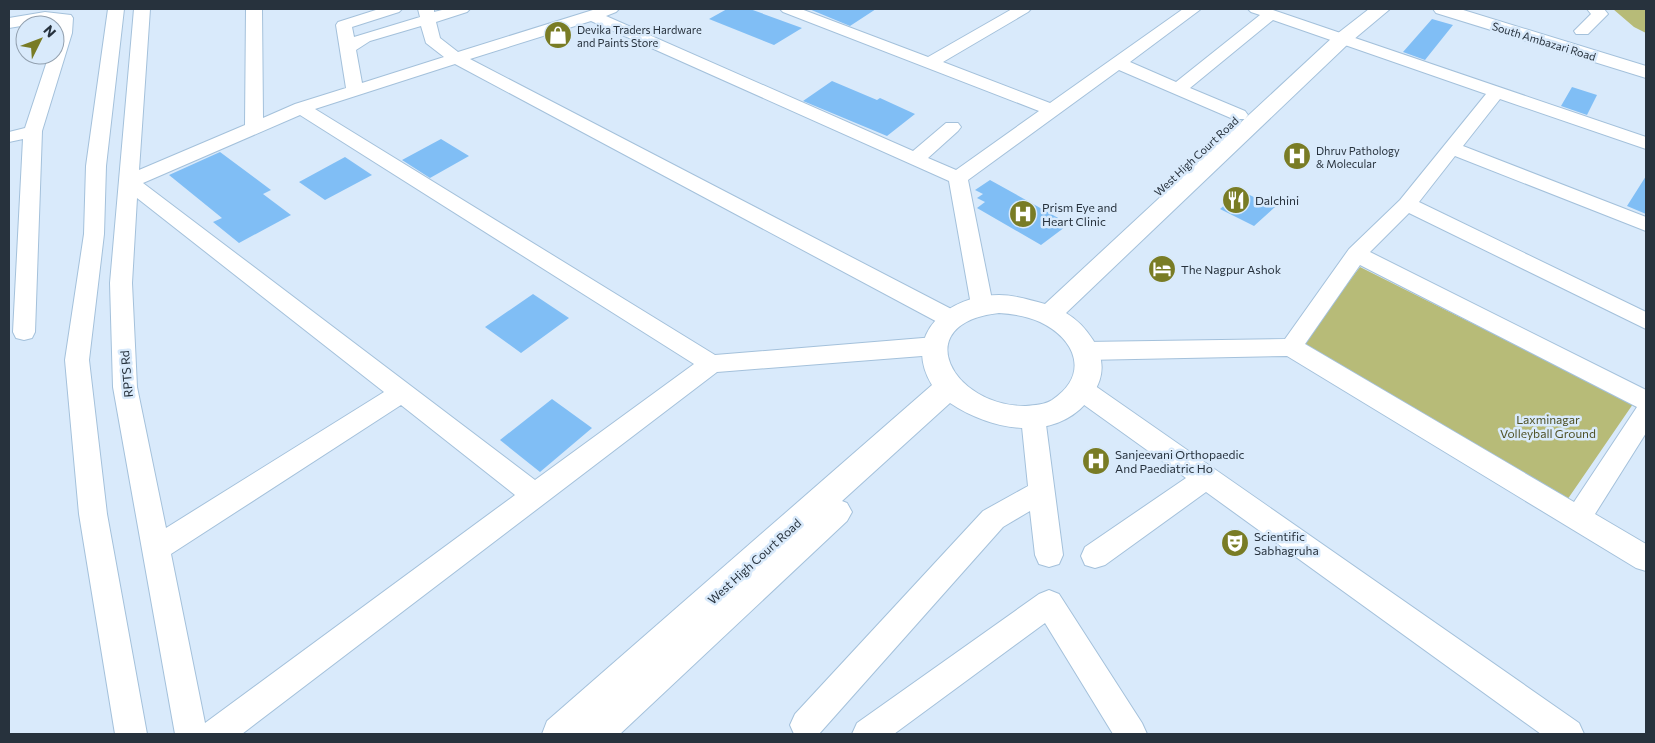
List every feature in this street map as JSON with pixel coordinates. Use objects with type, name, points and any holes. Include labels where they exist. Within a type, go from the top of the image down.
[{"type":"main road","name":"West High Court Road","points":[[1041,312],[1239,115],[1338,36],[1364,9]]},
{"type":"main road","points":[[1041,312],[1089,274],[1277,103],[1338,36],[1381,9]]},
{"type":"main road","name":"South Ambazari Road","points":[[1442,9],[1646,72]]},
{"type":"main road","name":"South Ambazari Road","points":[[1466,9],[1646,65]]},
{"type":"main road","points":[[999,304],[1041,312],[1070,331],[1085,350],[1088,364],[1088,377],[1082,390],[1070,403],[1054,412],[1033,417],[1008,417],[983,410],[955,393],[939,374],[935,359],[935,346],[940,331],[951,319],[965,311],[982,305],[999,304]]},
{"type":"main road","name":"West High Court Road","points":[[560,734],[955,393]]},
{"type":"main road","name":"West High Court Road","points":[[593,734],[955,393]]},
{"type":"street","points":[[116,9],[96,166],[94,234],[77,360],[93,514],[131,734]]},
{"type":"street","name":"RPTS Rd","points":[[142,9],[121,283],[125,387],[191,734]]},
{"type":"street","points":[[254,129],[256,9]]},
{"type":"street","points":[[355,90],[344,25],[394,9]]},
{"type":"street","points":[[348,48],[364,38],[426,14],[462,9]]},
{"type":"street","points":[[535,495],[129,182],[301,108],[611,9]]},
{"type":"street","points":[[788,9],[1052,110]]},
{"type":"street","points":[[992,9],[1017,12]]},
{"type":"street","points":[[958,178],[1193,9]]},
{"type":"street","points":[[1582,31],[1600,14],[1595,9]]},
{"type":"street","points":[[1178,89],[1263,11],[1646,143]]},
{"type":"street","points":[[930,63],[1017,12]]},
{"type":"street","points":[[426,14],[432,40],[455,58],[951,319]]},
{"type":"street","points":[[591,15],[920,155]]},
{"type":"street","points":[[9,23],[45,17],[65,18],[64,33],[34,131],[24,332]]},
{"type":"street","points":[[1118,63],[1239,115]]},
{"type":"street","points":[[1291,348],[1356,254],[1407,204],[1497,91]]},
{"type":"street","points":[[301,108],[711,364]]},
{"type":"street","points":[[920,155],[952,127]]},
{"type":"street","points":[[9,136],[34,131]]},
{"type":"street","points":[[891,134],[920,155],[958,178],[982,305]]},
{"type":"street","points":[[1451,148],[1646,224]]},
{"type":"street","points":[[1407,204],[1646,321]]},
{"type":"street","points":[[1356,254],[1646,401]]},
{"type":"street","points":[[216,734],[711,364],[935,346]]},
{"type":"street","points":[[1085,350],[1291,348],[1646,559]]},
{"type":"street","points":[[1082,390],[1568,734]]},
{"type":"street","points":[[156,548],[402,393]]},
{"type":"street","points":[[1578,518],[1646,413]]},
{"type":"street","points":[[1033,417],[1040,492],[1049,555]]},
{"type":"street","points":[[1095,556],[1206,478]]},
{"type":"street","points":[[806,725],[993,519],[1040,492]]},
{"type":"street","points":[[868,734],[1049,603],[1131,734]]},
{"type":"green space","points":[[1613,9],[1646,9],[1646,33],[1634,27]]},
{"type":"green space","name":"Laxminagar Volleyball Ground","points":[[1360,267],[1633,404],[1565,503],[1301,345]]},
{"type":"building","points":[[727,9],[750,9],[802,28],[774,45],[709,19]]},
{"type":"building","points":[[809,9],[876,9],[850,26]]},
{"type":"building","points":[[1432,19],[1453,25],[1425,60],[1403,52]]},
{"type":"building","points":[[832,81],[877,100],[880,98],[915,114],[887,136],[803,101]]},
{"type":"building","points":[[1572,87],[1597,95],[1587,115],[1561,106]]},
{"type":"building","points":[[441,139],[469,156],[430,178],[402,160]]},
{"type":"building","points":[[220,152],[271,190],[263,194],[291,215],[239,243],[213,222],[222,218],[169,175]]},
{"type":"building","points":[[345,157],[372,175],[325,200],[299,182]]},
{"type":"building","points":[[1646,176],[1646,214],[1627,206]]},
{"type":"building","points":[[990,180],[1069,224],[1041,245],[977,208],[985,202],[977,198],[983,194],[975,190]]},
{"type":"building","points":[[1241,191],[1275,207],[1254,226],[1220,209]]},
{"type":"building","points":[[533,294],[569,318],[521,353],[485,327]]},
{"type":"building","points":[[552,399],[592,428],[540,472],[500,440]]},
{"type":"place","name":"Devika Traders Hardware and Paints Store","points":[[558,35]]},
{"type":"place","name":"Dhruv Pathology & Molecular","points":[[1297,156]]},
{"type":"place","name":"Dalchini","points":[[1236,200]]},
{"type":"place","name":"Prism Eye and Heart Clinic","points":[[1023,214]]},
{"type":"place","name":"The Nagpur Ashok","points":[[1162,269]]},
{"type":"place","name":"Sanjeevani Orthopaedic And Paediatric Ho","points":[[1096,461]]},
{"type":"place","name":"Scientific Sabhagruha","points":[[1235,543]]}]
